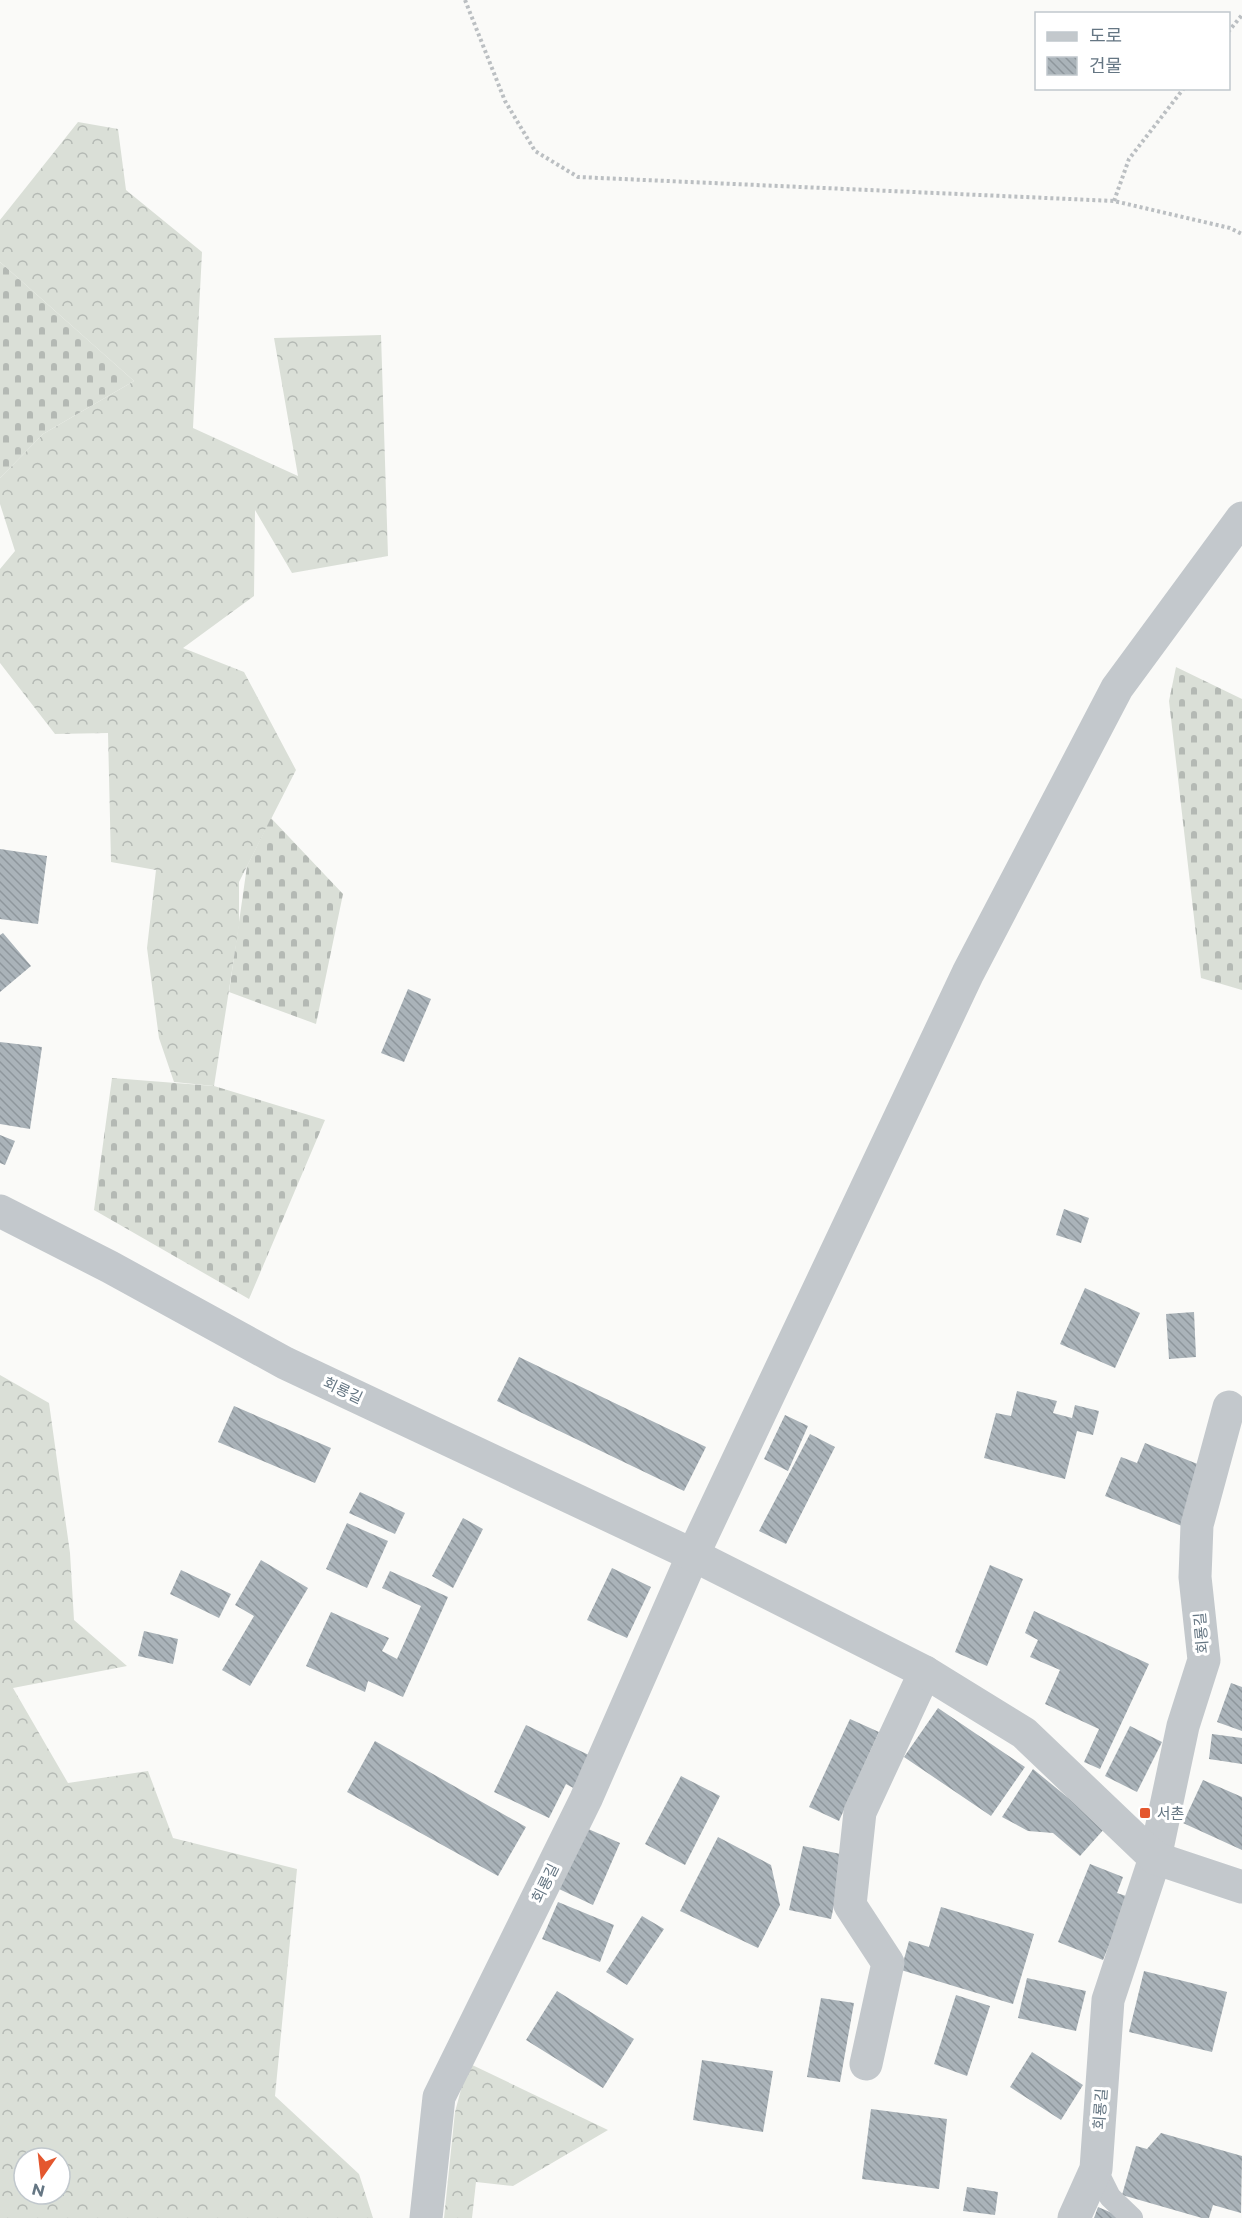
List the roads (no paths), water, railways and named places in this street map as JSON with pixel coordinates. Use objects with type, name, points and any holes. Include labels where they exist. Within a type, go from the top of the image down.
[{"type":"street","points":[[693,1555],[968,973],[1117,688],[1242,518]]},
{"type":"street","name":"회룡길","points":[[0,1211],[110,1267],[285,1363],[693,1555],[925,1672],[1024,1734],[1155,1858],[1242,1887]]},
{"type":"street","name":"회룡길","points":[[1074,2218],[1096,2169],[1108,2000],[1155,1858],[1183,1726],[1204,1660],[1195,1577],[1197,1525],[1229,1407]]},
{"type":"street","name":"회룡길","points":[[426,2218],[439,2097],[586,1799],[693,1555]]},
{"type":"street","points":[[866,2064],[888,1963],[850,1905],[860,1812],[925,1672]]},
{"type":"lane","points":[[1096,2169],[1110,2197],[1132,2218]]},
{"type":"place","name":"서촌","points":[[1145,1813]]}]
